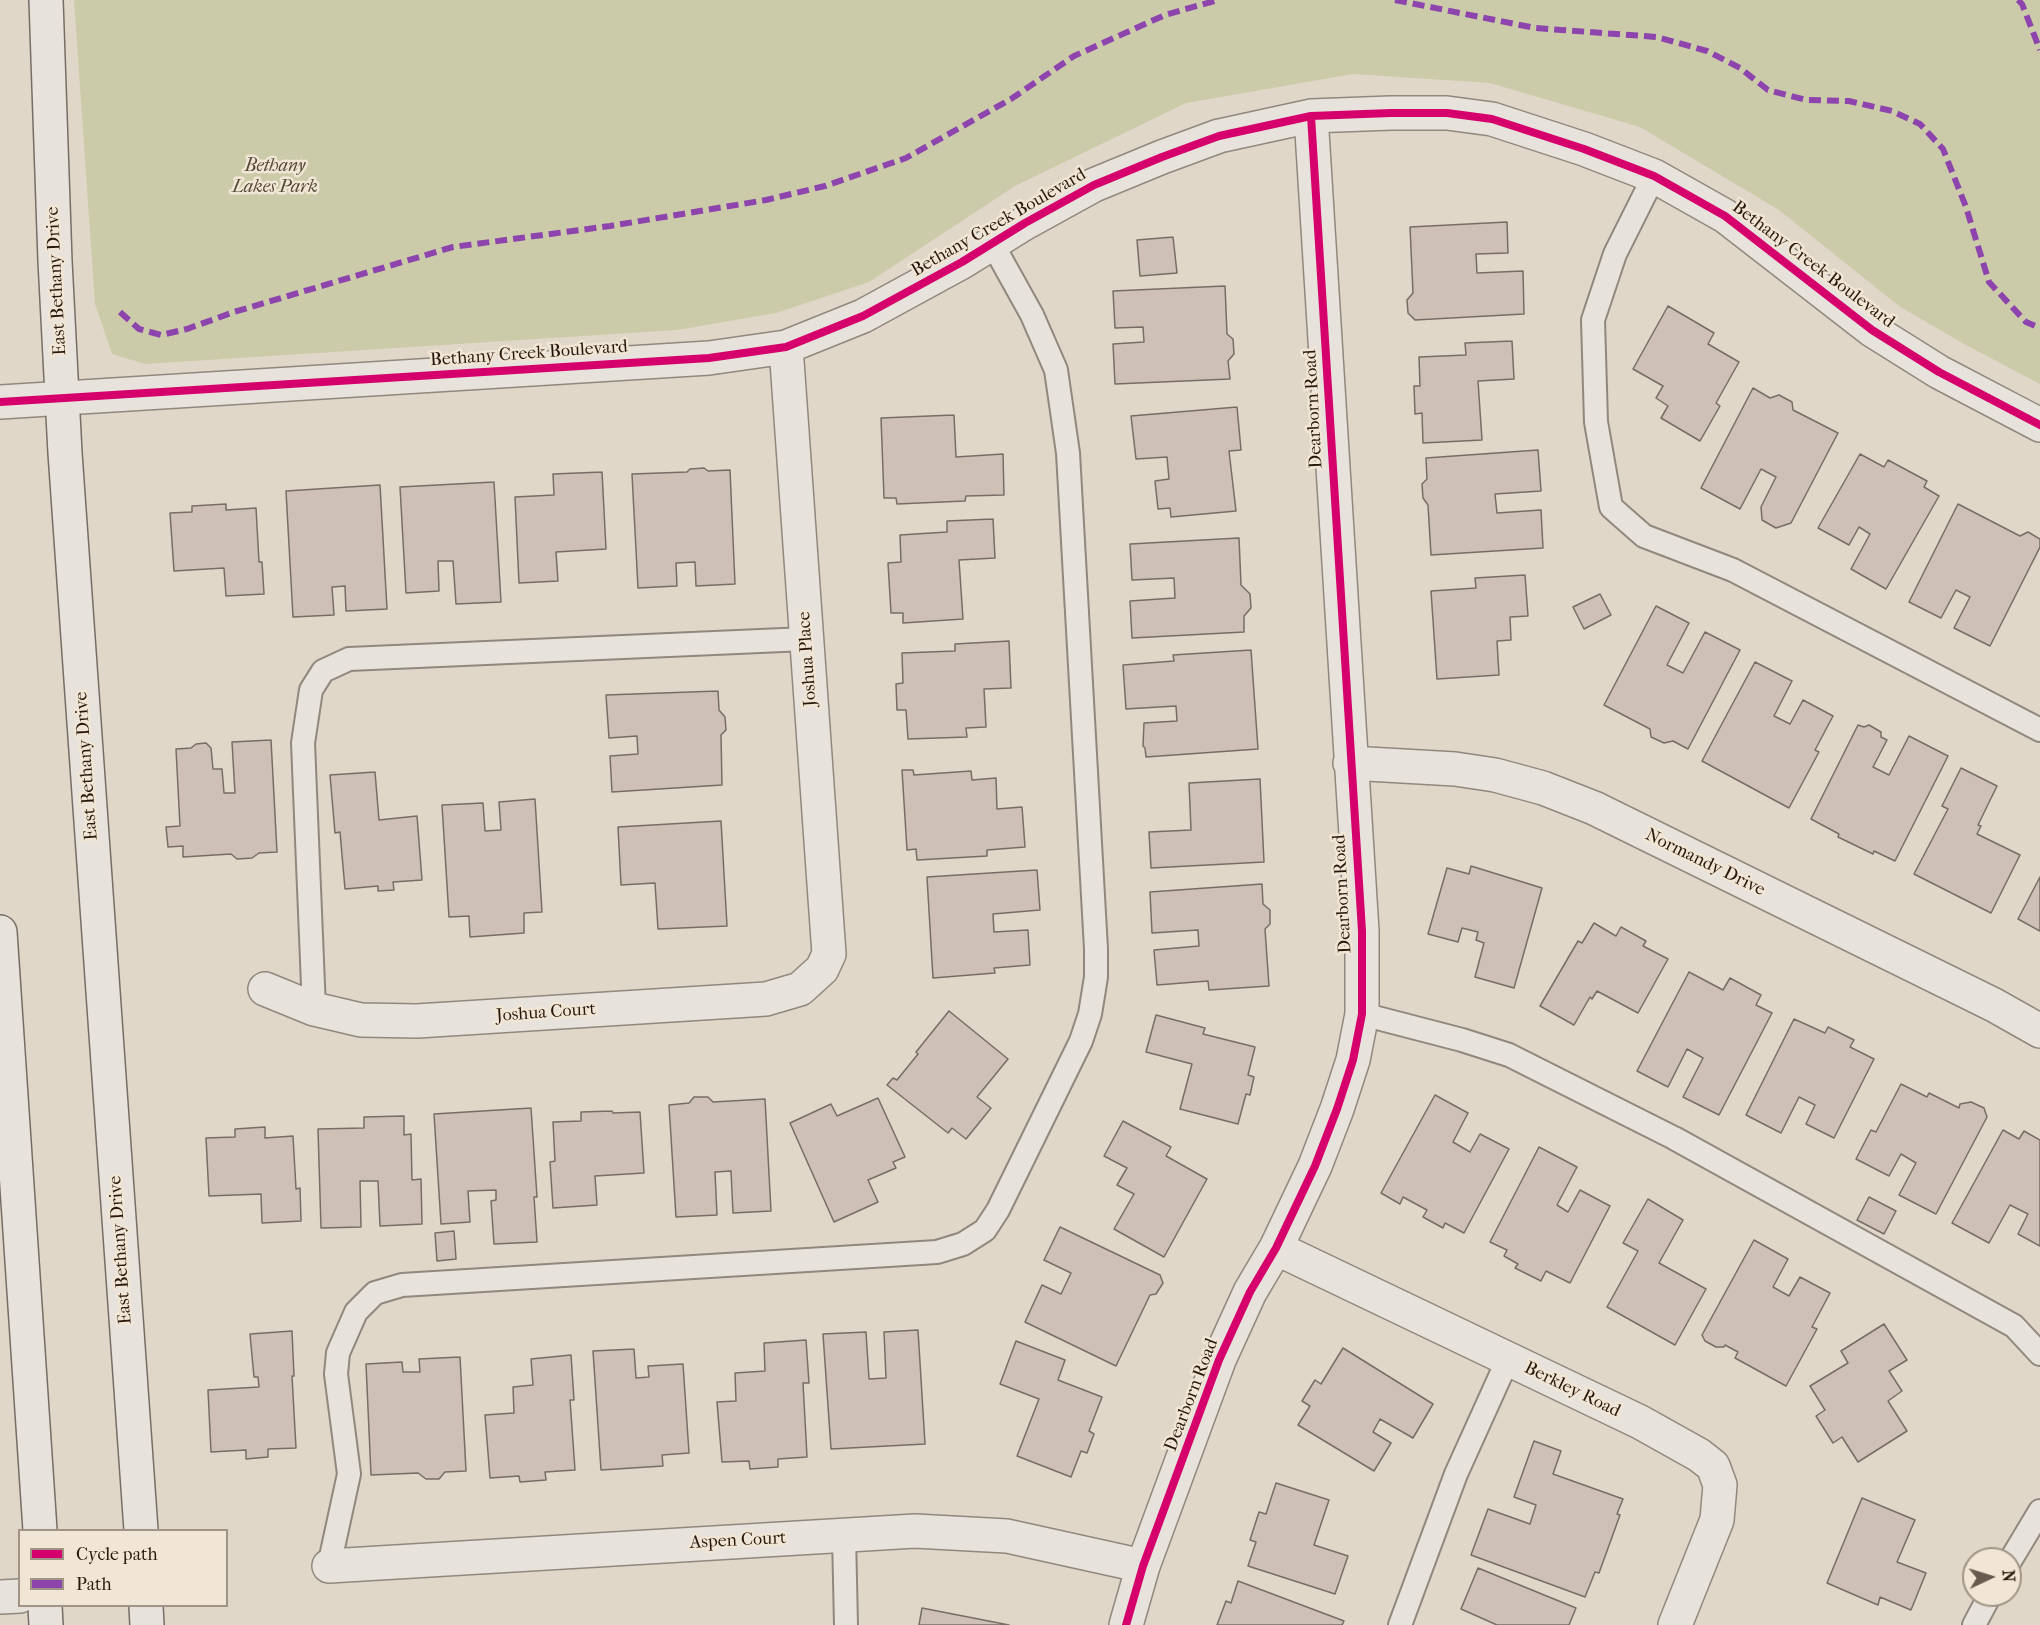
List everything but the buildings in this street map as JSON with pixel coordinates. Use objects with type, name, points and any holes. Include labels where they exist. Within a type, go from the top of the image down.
[{"type":"street","name":"East Bethany Drive","points":[[46,0],[55,261],[66,465],[141,1529]]},
{"type":"street","name":"Bethany Creek Boulevard","points":[[0,402],[63,400],[709,358],[786,347],[863,316],[962,262],[1025,223],[1094,185],[1219,136],[1311,116],[1447,113],[1492,120],[1584,149],[1654,176],[1725,216],[1872,330],[1939,372],[2040,425]]},
{"type":"street","name":"Dearborn Road","points":[[1126,1625],[1143,1566],[1219,1360],[1315,1166],[1353,1060],[1362,1014],[1362,931],[1311,116]]},
{"type":"street","name":"Joshua Place","points":[[786,347],[829,954],[822,969]]},
{"type":"street","name":"Normandy Drive","points":[[1350,763],[1455,768],[1496,775],[1543,788],[1594,808],[1995,1005],[2040,1031]]},
{"type":"street","points":[[0,932],[40,1529]]},
{"type":"street","name":"Joshua Court","points":[[266,989],[314,1009],[361,1020],[417,1021],[766,999],[800,989],[822,969]]},
{"type":"street","name":"Berkley Road","points":[[1276,1248],[1640,1422],[1699,1455],[1713,1466],[1719,1485],[1717,1520],[1675,1625]]},
{"type":"street","name":"Aspen Court","points":[[329,1566],[915,1531],[1006,1536],[1143,1566]]},
{"type":"street","points":[[0,1597],[18,1596]]},
{"type":"street","points":[[45,1607],[46,1625]]},
{"type":"street","points":[[146,1607],[147,1625]]},
{"type":"lane","points":[[1654,176],[1615,254],[1593,320],[1596,422],[1611,507],[1644,536],[1733,570],[2040,730]]},
{"type":"lane","points":[[329,1566],[349,1474],[336,1374],[338,1353],[356,1312],[375,1293],[402,1285],[937,1252],[963,1244],[985,1230],[998,1210],[1081,1041],[1090,1014],[1096,977],[1096,949],[1068,453],[1056,370],[1032,315],[992,243]]},
{"type":"lane","points":[[314,1009],[303,743],[311,690],[323,671],[349,659],[807,639]]},
{"type":"lane","points":[[1362,1014],[1462,1040],[1509,1055],[1530,1065],[1674,1138],[2014,1326],[2040,1354]]},
{"type":"lane","points":[[1400,1625],[1456,1474],[1508,1359]]},
{"type":"lane","points":[[2018,1547],[2040,1510]]},
{"type":"lane","points":[[844,1535],[846,1625]]},
{"type":"lane","points":[[1974,1625],[1984,1607]]},
{"type":"green space","name":"Bethany Lakes Park","points":[[74,0],[2040,0],[2040,384],[1899,306],[1779,210],[1640,127],[1490,83],[1353,74],[1186,103],[1015,186],[869,282],[776,313],[677,330],[145,364],[112,354],[95,304]]},
{"type":"marked path","points":[[120,312],[139,329],[161,335],[453,247],[610,226],[766,200],[825,186],[906,158],[1011,99],[1074,56],[1165,15],[1218,0]]},
{"type":"marked path","points":[[1395,0],[1535,28],[1657,37],[1707,51],[1740,68],[1768,90],[1806,100],[1849,101],[1892,111],[1920,124],[1943,149],[1966,207],[1989,282],[2026,322],[2040,328]]},
{"type":"marked path","points":[[2018,0],[2022,4],[2040,50]]},
{"type":"cycle path","points":[[0,402],[709,358],[786,347],[863,316],[962,262],[1025,223],[1094,185],[1219,136],[1311,116],[1447,113],[1492,119],[1584,149],[1654,176],[1725,216],[1872,330],[1939,372],[2040,425]]},
{"type":"cycle path","points":[[1126,1625],[1143,1566],[1219,1360],[1250,1292],[1276,1248],[1315,1166],[1353,1060],[1362,1014],[1362,931],[1311,116]]}]
